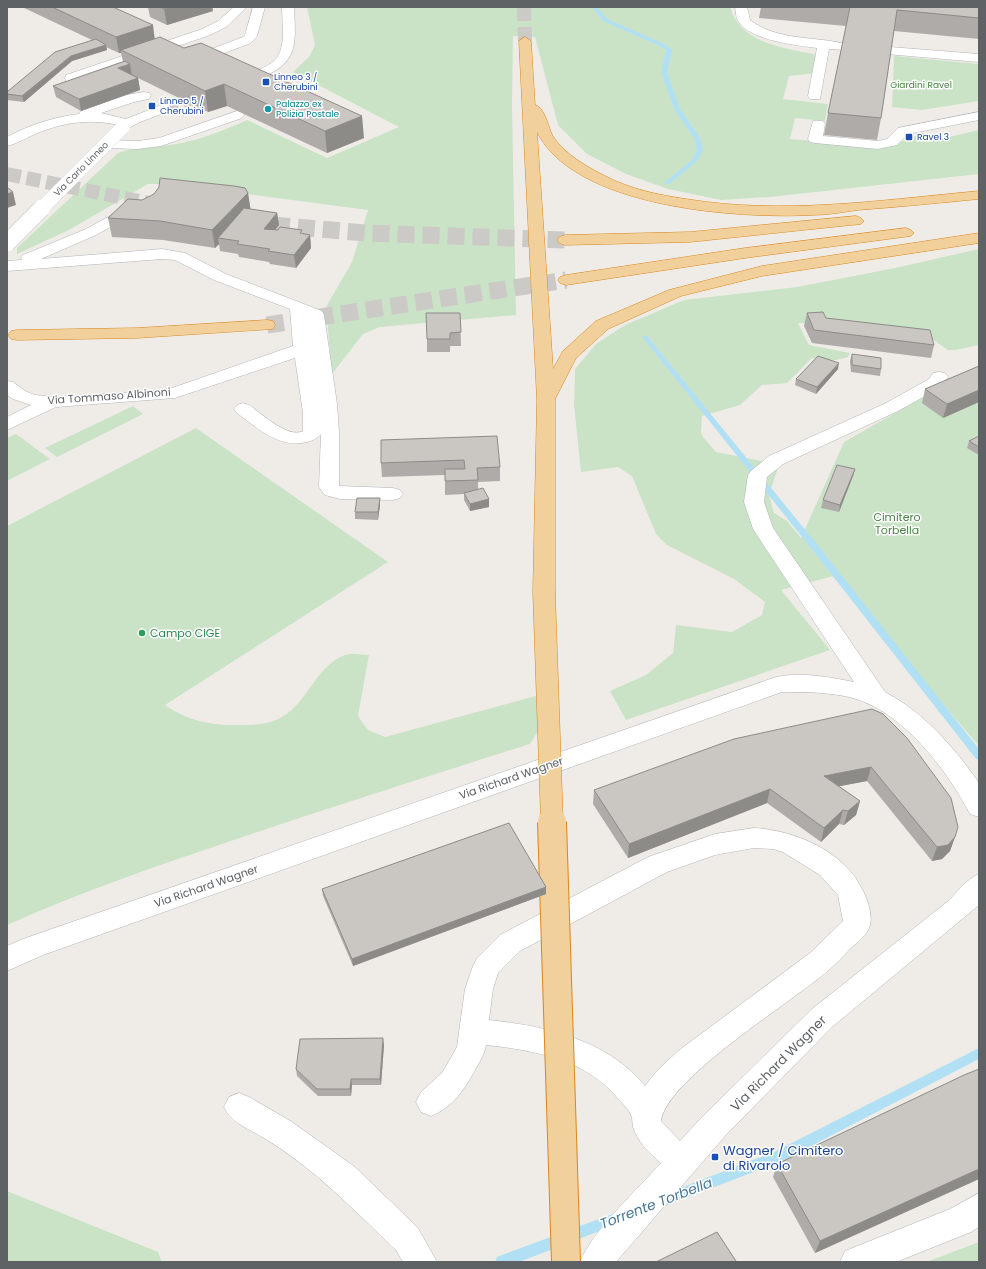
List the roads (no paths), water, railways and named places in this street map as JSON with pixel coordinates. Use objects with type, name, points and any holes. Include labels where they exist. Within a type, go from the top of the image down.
[{"type":"highway","points":[[525,41],[546,400],[544,592],[566,1262]]},
{"type":"highway","points":[[528,87],[543,131],[558,151],[575,164],[606,182],[658,199],[693,205],[799,212],[979,195]]},
{"type":"highway","points":[[565,240],[690,237],[979,209]]},
{"type":"highway","points":[[566,280],[745,253],[979,225]]},
{"type":"highway","points":[[546,400],[569,356],[602,325],[675,292],[762,271],[979,238]]},
{"type":"highway","points":[[17,335],[137,333],[266,325]]},
{"type":"street","points":[[71,78],[206,32],[222,24],[241,7]]},
{"type":"street","points":[[194,60],[247,40],[251,36],[260,7]]},
{"type":"street","points":[[256,76],[276,66],[284,57],[288,44],[288,7]]},
{"type":"street","points":[[741,7],[743,18],[753,28],[785,38],[842,47]]},
{"type":"street","points":[[815,96],[824,45]]},
{"type":"street","points":[[890,51],[979,58]]},
{"type":"street","points":[[7,142],[36,129],[74,119],[131,98],[144,96]]},
{"type":"street","name":"Via Carlo Linneo","points":[[7,243],[126,125],[164,108]]},
{"type":"street","points":[[106,144],[138,145],[160,142],[237,115]]},
{"type":"street","points":[[818,124],[816,139],[878,145],[892,142],[903,132],[979,116]]},
{"type":"street","points":[[74,119],[99,117],[126,125]]},
{"type":"street","points":[[9,266],[91,232],[119,218],[147,199]]},
{"type":"street","points":[[9,266],[174,254],[220,277],[293,304],[299,310],[302,348],[312,413],[312,433],[308,437],[298,440],[289,438],[243,409]]},
{"type":"street","points":[[299,310],[309,310],[316,315],[328,404],[330,432],[329,487],[332,491],[340,493],[393,494]]},
{"type":"street","name":"Via Tommaso Albinoni","points":[[7,386],[19,395],[32,400],[54,402],[175,392],[283,356],[302,348]]},
{"type":"street","points":[[875,695],[763,529],[754,502],[758,476],[776,460],[892,407],[937,382],[939,377]]},
{"type":"street","points":[[7,424],[54,402]]},
{"type":"street","name":"Via Richard Wagner","points":[[7,959],[33,947],[781,684],[810,684],[844,687],[875,695],[896,708],[914,722],[960,775],[979,807]]},
{"type":"street","points":[[431,1102],[452,1082],[471,1049],[479,989],[482,978],[487,966],[510,943],[642,871],[707,846],[744,839],[768,839],[789,843],[828,867],[842,879],[848,888],[857,908],[857,925],[820,961],[671,1074],[646,1111]]},
{"type":"street","name":"Via Richard Wagner","points":[[596,1262],[618,1234],[714,1126],[822,1018],[892,964],[956,910],[979,885]]},
{"type":"street","points":[[473,1031],[514,1036],[546,1043],[589,1059],[611,1071],[646,1111],[648,1127],[660,1143],[672,1173]]},
{"type":"street","points":[[240,1107],[281,1132],[344,1178],[414,1251]]},
{"type":"street","points":[[856,1262],[960,1221],[979,1209]]},
{"type":"waterway","points":[[594,7],[605,20],[662,45],[669,50],[664,72],[677,109],[697,138],[700,150],[694,161],[667,183]]},
{"type":"waterway","points":[[645,337],[813,545],[979,756]]},
{"type":"waterway","name":"Torrente Torbella","points":[[662,1201],[778,1157],[979,1053]]},
{"type":"waterway","name":"Torrente Torbella","points":[[502,1262],[618,1218]]},
{"type":"tunnel","points":[[524,7],[525,41]]},
{"type":"tunnel","points":[[164,108],[212,91]]},
{"type":"tunnel","points":[[7,174],[158,205]]},
{"type":"tunnel","points":[[248,223],[366,233],[565,240]]},
{"type":"tunnel","points":[[267,325],[566,280]]},
{"type":"place","name":"Linneo 3 / Cherubini","points":[[266,82]]},
{"type":"place","name":"Linneo 5 / Cherubini","points":[[152,106]]},
{"type":"place","name":"Palazzo ex Polizia Postale","points":[[268,109]]},
{"type":"place","name":"Ravel 3","points":[[909,137]]},
{"type":"place","name":"Campo CIGE","points":[[142,633]]},
{"type":"place","name":"Wagner / Cimitero di Rivarolo","points":[[715,1157]]},
{"type":"park label","name":"Giardini Ravel","points":[[921,85]]},
{"type":"park label","name":"Cimitero Torbella","points":[[897,523]]}]
